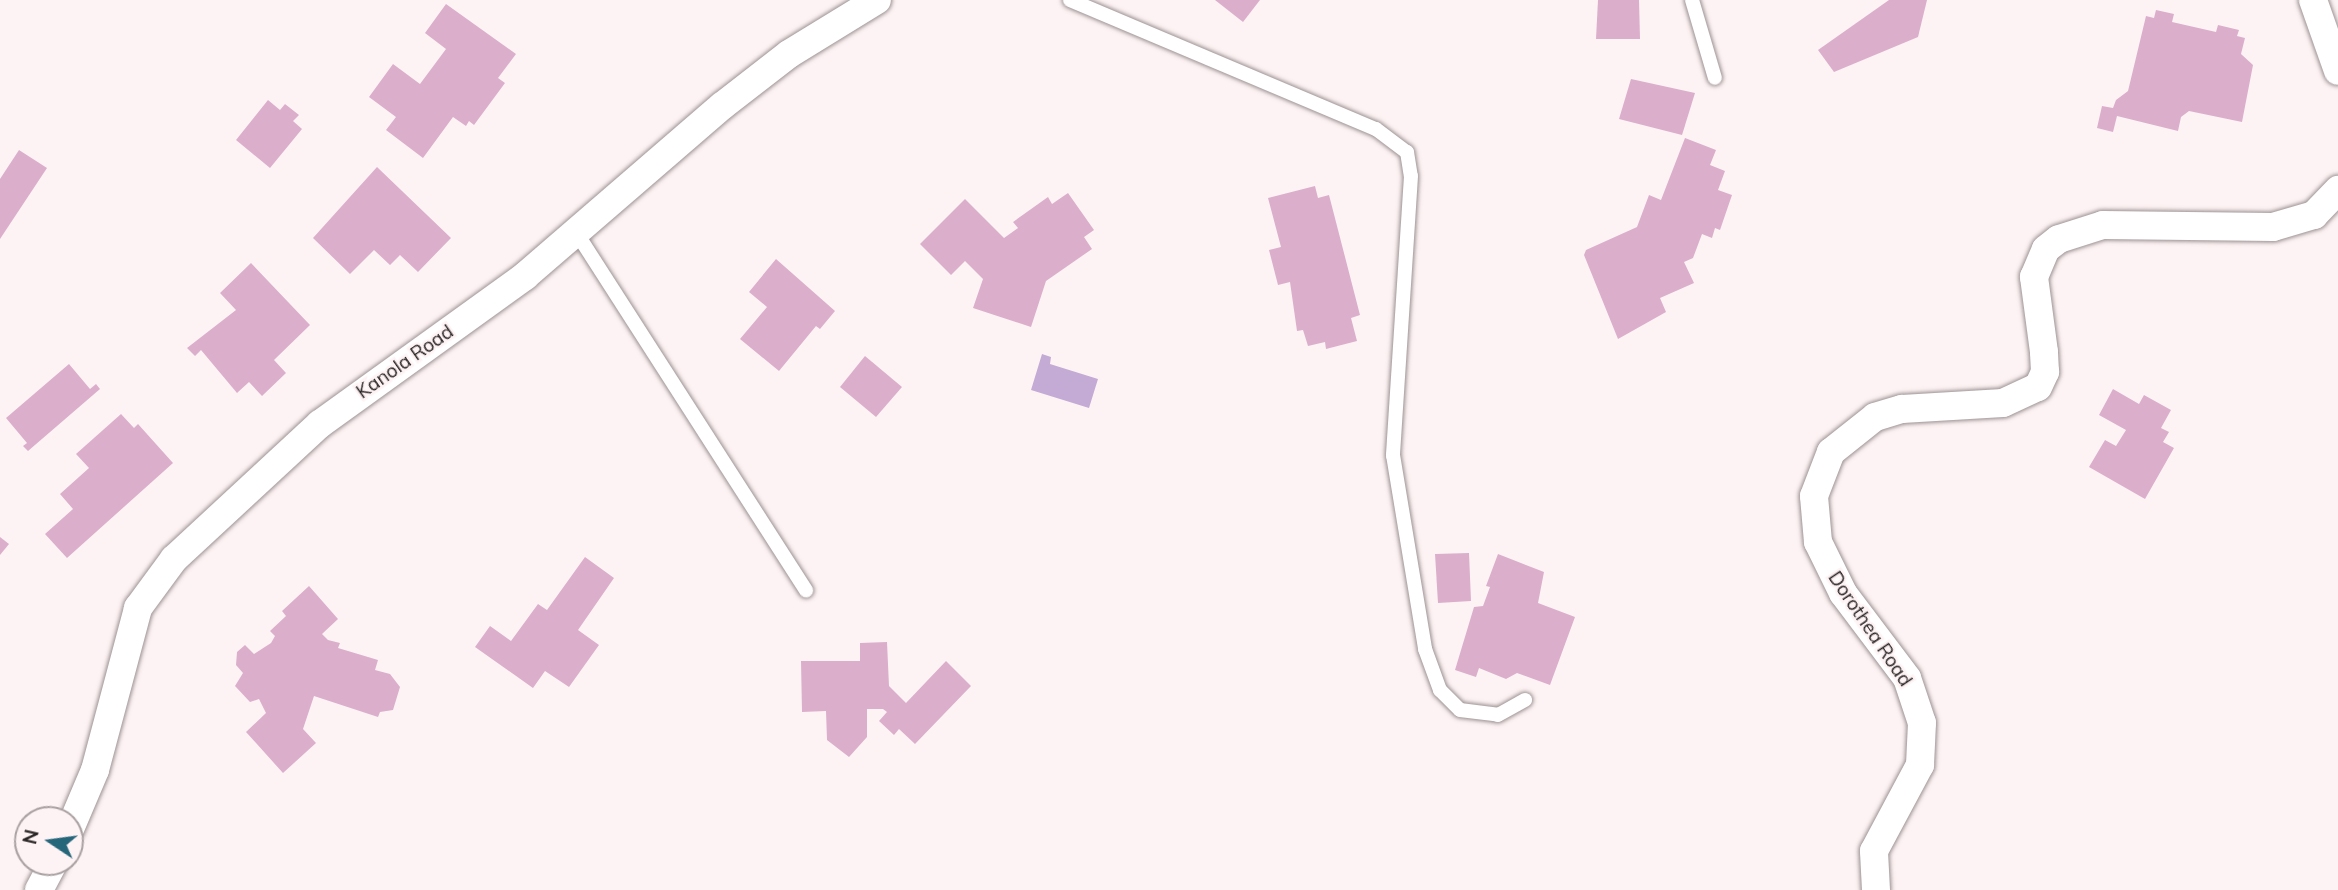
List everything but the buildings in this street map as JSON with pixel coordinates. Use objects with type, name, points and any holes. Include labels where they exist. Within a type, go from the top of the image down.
[{"type":"street","name":"Kanola Road","points":[[79,806],[95,770],[138,608],[174,559],[320,424],[483,308],[722,106],[829,25],[877,0]]},
{"type":"street","points":[[2313,0],[2338,71]]},
{"type":"street","name":"Dorothea Road","points":[[1876,890],[1874,851],[1920,765],[1922,723],[1907,678],[1828,570],[1818,542],[1814,496],[1831,452],[1851,432],[1893,412],[1925,404],[2003,403],[2038,387],[2045,372],[2034,277],[2046,248],[2059,239],[2103,225],[2273,227],[2314,215],[2338,190]]},
{"type":"lane","points":[[1070,0],[1376,129],[1407,152],[1411,176],[1393,454],[1425,649],[1440,690],[1460,710],[1498,715],[1525,700]]},
{"type":"lane","points":[[1692,0],[1715,78]]},
{"type":"lane","points":[[576,232],[806,590]]},
{"type":"shaded area","points":[[1042,354],[1051,357],[1050,364],[1098,379],[1089,408],[1031,390]]}]
